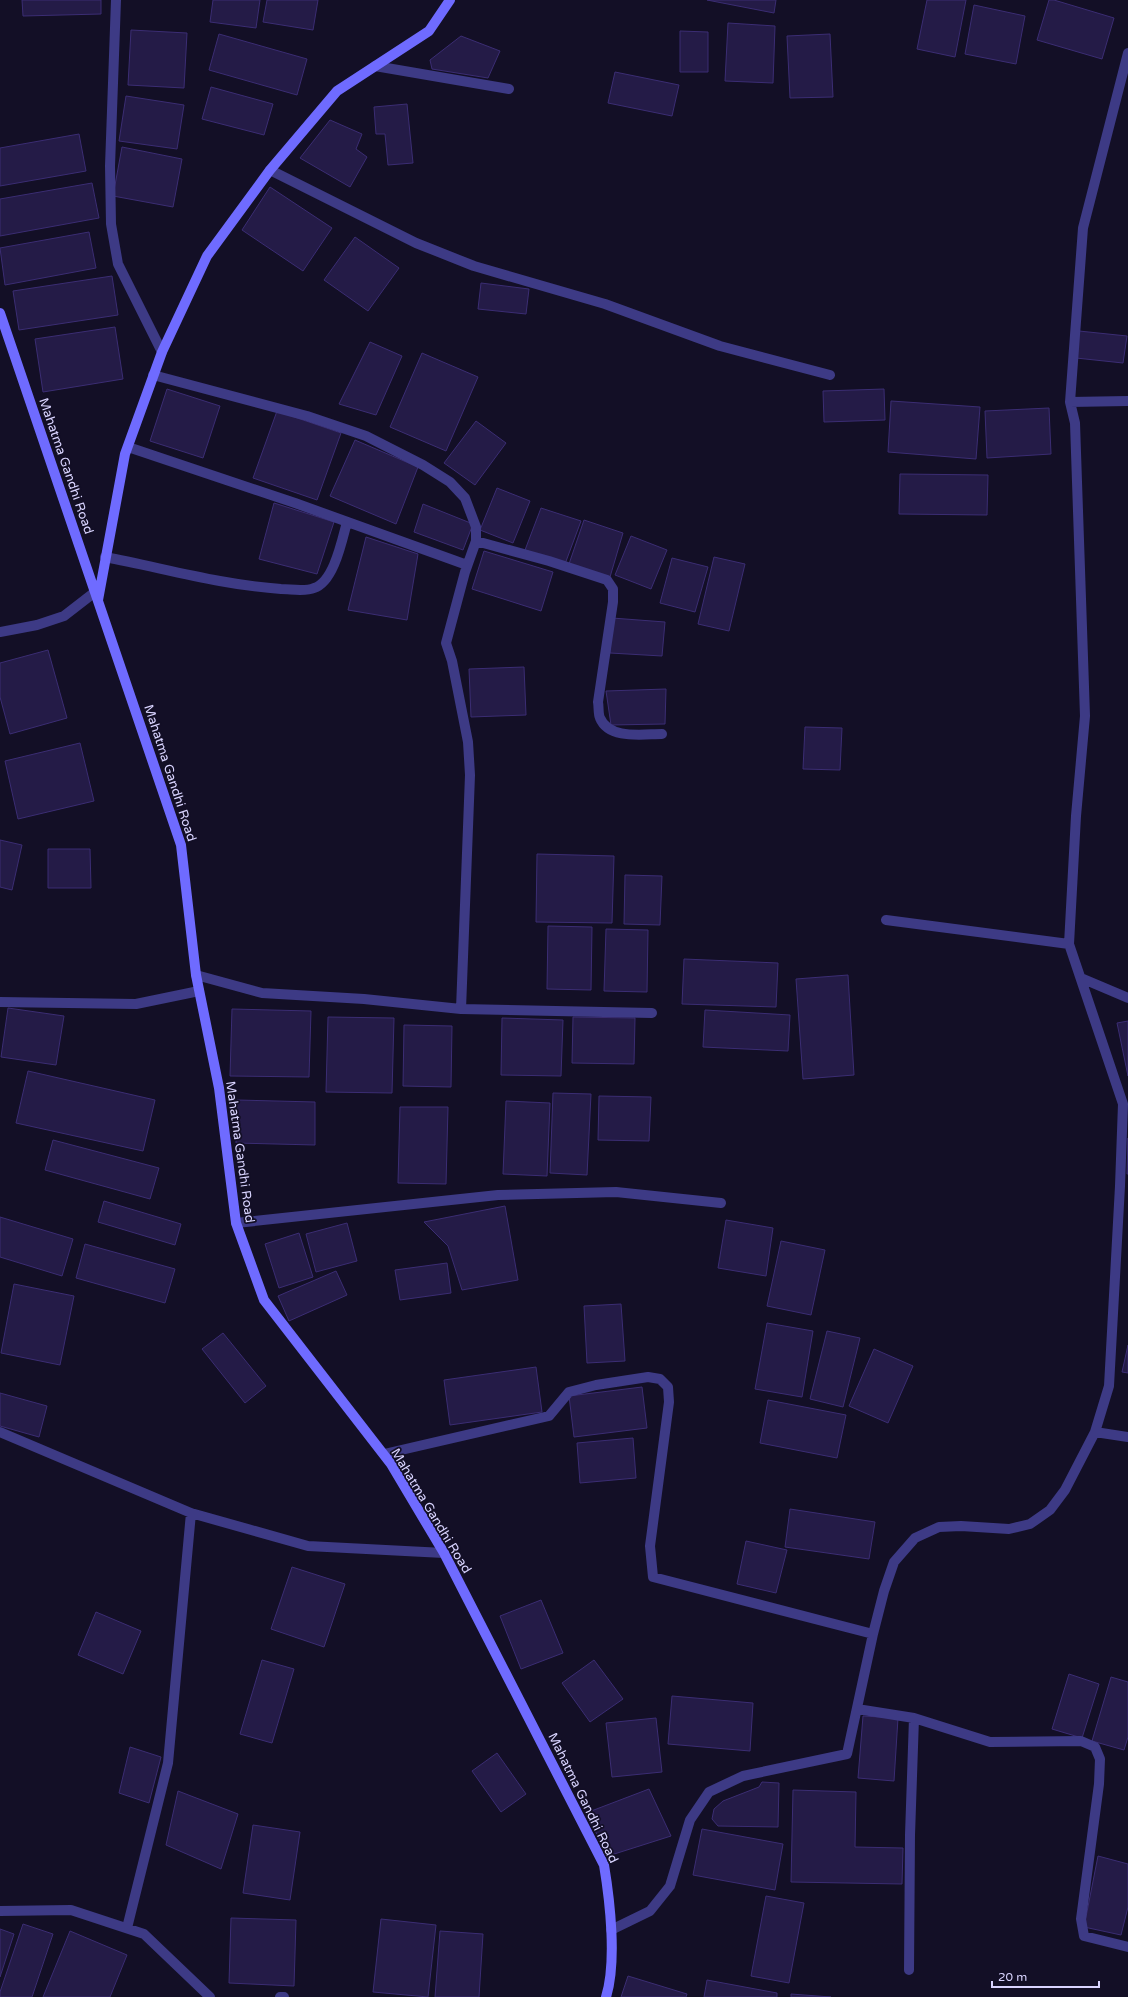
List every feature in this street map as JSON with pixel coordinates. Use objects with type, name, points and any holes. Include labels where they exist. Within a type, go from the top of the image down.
[{"type":"main road","points":[[98,602],[105,557],[128,447],[162,352],[207,256],[270,170],[337,91],[429,31],[450,0]]},
{"type":"main road","name":"Mahatma Gandhi Road","points":[[0,313],[181,845],[196,975],[219,1088],[236,1223],[264,1300],[384,1454],[444,1553],[604,1865],[609,1895],[611,1930],[610,1984],[606,1997]]},
{"type":"street","points":[[116,0],[110,166],[111,224],[118,264],[162,352]]},
{"type":"street","points":[[611,1930],[650,1911],[670,1886],[690,1820],[709,1792],[743,1776],[847,1754],[873,1634],[894,1562],[915,1538],[939,1527],[961,1526],[1009,1529],[1030,1524],[1050,1510],[1065,1490],[1095,1432],[1108,1386],[1124,1186],[1122,1104],[1069,944],[1076,816],[1085,716],[1076,423],[1070,402],[1082,228],[1128,56]]},
{"type":"street","points":[[375,66],[509,89]]},
{"type":"street","points":[[270,170],[416,243],[474,266],[605,304],[720,346],[830,375]]},
{"type":"street","points":[[153,375],[307,416],[366,436],[430,469],[450,482],[465,498],[473,515],[476,527],[476,540],[467,566],[446,643],[452,661],[468,742],[470,775],[461,1009]]},
{"type":"street","points":[[1070,402],[1128,401]]},
{"type":"street","points":[[128,447],[347,522],[467,566]]},
{"type":"street","points":[[105,557],[257,587],[295,590],[315,588],[327,578],[334,564],[347,522]]},
{"type":"street","points":[[476,540],[556,563],[607,580],[613,589],[613,602],[598,702],[599,717],[606,728],[618,733],[662,734]]},
{"type":"street","points":[[0,632],[37,625],[64,616],[94,592]]},
{"type":"street","points":[[886,920],[1069,944]]},
{"type":"street","points":[[196,975],[262,993],[364,999],[461,1009],[652,1013]]},
{"type":"street","points":[[1081,978],[1128,998]]},
{"type":"street","points":[[0,1002],[136,1004],[199,991]]},
{"type":"street","points":[[236,1223],[498,1195],[616,1192],[721,1203]]},
{"type":"street","points":[[384,1454],[549,1416],[568,1392],[648,1377],[660,1379],[668,1387],[669,1402],[650,1546],[653,1577],[873,1634]]},
{"type":"street","points":[[0,1432],[191,1513],[308,1546],[444,1553]]},
{"type":"street","points":[[1095,1432],[1128,1437]]},
{"type":"street","points":[[127,1928],[168,1763],[191,1513]]},
{"type":"street","points":[[856,1709],[914,1718],[990,1742],[1081,1741],[1095,1747],[1100,1758],[1099,1784],[1081,1919],[1084,1936],[1128,1947]]},
{"type":"street","points":[[909,1970],[910,1835],[914,1718]]},
{"type":"street","points":[[0,1911],[71,1910],[144,1934],[210,1997]]},
{"type":"building","points":[[22,0],[101,0],[101,14],[23,16]]},
{"type":"building","points":[[213,0],[260,0],[256,28],[210,22]]},
{"type":"building","points":[[267,0],[318,0],[313,30],[263,22]]},
{"type":"building","points":[[707,0],[776,0],[774,13]]},
{"type":"building","points":[[927,0],[966,0],[955,57],[917,49]]},
{"type":"building","points":[[1049,0],[1054,0],[1114,18],[1102,59],[1037,40]]},
{"type":"building","points":[[974,5],[1025,16],[1016,64],[965,54]]},
{"type":"building","points":[[728,23],[775,26],[773,83],[725,81]]},
{"type":"building","points":[[131,30],[187,33],[184,88],[128,85]]},
{"type":"building","points":[[680,31],[708,32],[708,72],[680,72]]},
{"type":"building","points":[[219,34],[307,59],[297,95],[209,70]]},
{"type":"building","points":[[830,34],[833,97],[790,98],[787,36]]},
{"type":"building","points":[[461,36],[500,51],[488,78],[432,69],[430,60]]},
{"type":"building","points":[[615,72],[679,85],[672,116],[608,103]]},
{"type":"building","points":[[211,87],[273,104],[264,135],[202,119]]},
{"type":"building","points":[[126,96],[184,105],[177,149],[119,141]]},
{"type":"building","points":[[407,104],[413,163],[388,165],[385,134],[376,134],[374,107]]},
{"type":"building","points":[[330,120],[362,134],[356,149],[367,157],[350,187],[300,158]]},
{"type":"building","points":[[79,134],[86,171],[0,186],[0,148]]},
{"type":"building","points":[[122,147],[182,159],[173,207],[113,196]]},
{"type":"building","points":[[92,183],[99,218],[0,236],[0,199]]},
{"type":"building","points":[[270,187],[332,228],[303,271],[242,230]]},
{"type":"building","points":[[89,232],[96,268],[5,285],[0,248]]},
{"type":"building","points":[[355,237],[399,268],[368,311],[324,280]]},
{"type":"building","points":[[112,276],[118,315],[19,330],[13,291]]},
{"type":"building","points":[[481,283],[529,289],[526,314],[478,309]]},
{"type":"building","points":[[115,327],[123,379],[43,392],[35,339]]},
{"type":"building","points":[[1079,331],[1127,336],[1123,363],[1076,358]]},
{"type":"building","points":[[370,342],[402,356],[376,415],[339,404]]},
{"type":"building","points":[[422,353],[478,377],[446,451],[390,427]]},
{"type":"building","points":[[167,389],[220,406],[203,458],[150,441]]},
{"type":"building","points":[[884,389],[885,420],[824,422],[823,391]]},
{"type":"building","points":[[891,401],[980,407],[976,459],[888,452]]},
{"type":"building","points":[[1049,408],[1051,454],[987,458],[985,411]]},
{"type":"building","points":[[277,411],[341,433],[317,500],[253,478]]},
{"type":"building","points":[[476,421],[506,443],[475,485],[444,463]]},
{"type":"building","points":[[355,440],[418,467],[396,524],[330,496]]},
{"type":"building","points":[[900,474],[988,475],[987,515],[899,514]]},
{"type":"building","points":[[497,488],[530,501],[513,543],[480,530]]},
{"type":"building","points":[[274,503],[334,522],[317,574],[259,559]]},
{"type":"building","points":[[423,504],[473,524],[463,550],[414,532]]},
{"type":"building","points":[[541,508],[581,521],[565,564],[525,550]]},
{"type":"building","points":[[584,520],[623,533],[610,577],[569,564]]},
{"type":"building","points":[[631,536],[667,550],[651,589],[615,575]]},
{"type":"building","points":[[366,537],[418,554],[407,620],[348,610]]},
{"type":"building","points":[[484,551],[553,572],[541,611],[472,589]]},
{"type":"building","points":[[714,557],[745,564],[729,631],[698,624]]},
{"type":"building","points":[[672,558],[708,567],[695,612],[660,603]]},
{"type":"building","points":[[612,618],[665,622],[662,656],[610,653]]},
{"type":"building","points":[[48,650],[67,718],[10,734],[0,697],[0,663]]},
{"type":"building","points":[[524,667],[526,715],[471,717],[469,669]]},
{"type":"building","points":[[666,689],[665,724],[611,725],[606,691]]},
{"type":"building","points":[[805,727],[842,728],[840,770],[803,769]]},
{"type":"building","points":[[80,743],[94,801],[18,819],[5,761]]},
{"type":"building","points":[[0,840],[22,845],[12,890],[0,887]]},
{"type":"building","points":[[48,849],[90,849],[91,888],[48,888]]},
{"type":"building","points":[[537,854],[614,856],[612,923],[536,922]]},
{"type":"building","points":[[625,875],[662,876],[660,925],[624,924]]},
{"type":"building","points":[[548,926],[592,927],[591,990],[547,989]]},
{"type":"building","points":[[606,929],[648,930],[647,992],[604,991]]},
{"type":"building","points":[[684,959],[778,963],[776,1007],[682,1004]]},
{"type":"building","points":[[848,975],[854,1075],[803,1079],[796,979]]},
{"type":"building","points":[[8,1008],[64,1016],[56,1065],[1,1057]]},
{"type":"building","points":[[232,1009],[311,1011],[309,1077],[230,1076]]},
{"type":"building","points":[[705,1010],[790,1015],[788,1051],[703,1047]]},
{"type":"building","points":[[328,1017],[394,1018],[392,1093],[326,1092]]},
{"type":"building","points":[[573,1017],[635,1018],[634,1064],[572,1063]]},
{"type":"building","points":[[502,1018],[563,1020],[561,1076],[501,1075]]},
{"type":"building","points":[[1128,1021],[1128,1076],[1117,1023]]},
{"type":"building","points":[[404,1025],[452,1026],[451,1087],[403,1086]]},
{"type":"building","points":[[28,1071],[155,1100],[143,1151],[16,1123]]},
{"type":"building","points":[[553,1093],[591,1094],[587,1175],[550,1173]]},
{"type":"building","points":[[599,1096],[651,1097],[649,1141],[598,1140]]},
{"type":"building","points":[[237,1100],[315,1102],[315,1145],[236,1143]]},
{"type":"building","points":[[506,1101],[550,1103],[547,1176],[503,1174]]},
{"type":"building","points":[[400,1107],[448,1107],[446,1184],[398,1183]]},
{"type":"building","points":[[1128,1138],[1128,1174],[1127,1174]]},
{"type":"building","points":[[53,1140],[159,1168],[150,1199],[45,1170]]},
{"type":"building","points":[[104,1201],[181,1224],[175,1245],[98,1222]]},
{"type":"building","points":[[505,1206],[518,1280],[462,1290],[448,1246],[424,1222]]},
{"type":"building","points":[[0,1217],[73,1239],[62,1276],[0,1257]]},
{"type":"building","points":[[726,1220],[773,1228],[766,1276],[718,1268]]},
{"type":"building","points":[[347,1223],[357,1261],[316,1272],[306,1234]]},
{"type":"building","points":[[299,1233],[313,1277],[279,1288],[265,1244]]},
{"type":"building","points":[[781,1241],[825,1250],[811,1315],[767,1306]]},
{"type":"building","points":[[85,1244],[175,1269],[165,1303],[76,1278]]},
{"type":"building","points":[[447,1263],[451,1293],[400,1300],[395,1270]]},
{"type":"building","points":[[336,1271],[347,1295],[289,1321],[278,1296]]},
{"type":"building","points":[[14,1284],[74,1296],[60,1365],[1,1353]]},
{"type":"building","points":[[621,1304],[625,1361],[587,1363],[584,1306]]},
{"type":"building","points":[[767,1323],[813,1331],[802,1397],[755,1389]]},
{"type":"building","points":[[827,1331],[860,1338],[843,1407],[810,1399]]},
{"type":"building","points":[[223,1333],[266,1386],[245,1403],[202,1349]]},
{"type":"building","points":[[1128,1345],[1128,1373],[1122,1372]]},
{"type":"building","points":[[874,1349],[913,1366],[888,1423],[849,1406]]},
{"type":"building","points":[[536,1367],[542,1412],[450,1425],[444,1380]]},
{"type":"building","points":[[642,1387],[647,1428],[574,1437],[569,1396]]},
{"type":"building","points":[[0,1393],[47,1406],[39,1437],[0,1426]]},
{"type":"building","points":[[768,1400],[846,1415],[837,1458],[760,1443]]},
{"type":"building","points":[[633,1438],[636,1478],[580,1483],[577,1443]]},
{"type":"building","points":[[790,1509],[875,1522],[869,1559],[785,1547]]},
{"type":"building","points":[[746,1541],[787,1550],[776,1593],[737,1584]]},
{"type":"building","points":[[292,1567],[345,1584],[324,1647],[271,1629]]},
{"type":"building","points":[[541,1600],[563,1653],[521,1669],[500,1616]]},
{"type":"building","points":[[96,1612],[141,1631],[123,1674],[78,1655]]},
{"type":"building","points":[[262,1660],[294,1669],[272,1743],[240,1734]]},
{"type":"building","points":[[594,1660],[623,1699],[590,1722],[562,1683]]},
{"type":"building","points":[[1069,1674],[1099,1684],[1082,1738],[1052,1729]]},
{"type":"building","points":[[1111,1677],[1128,1682],[1128,1737],[1124,1750],[1092,1741]]},
{"type":"building","points":[[672,1696],[753,1703],[750,1751],[668,1744]]},
{"type":"building","points":[[863,1716],[898,1718],[894,1781],[858,1778]]},
{"type":"building","points":[[656,1718],[662,1772],[612,1777],[606,1723]]},
{"type":"building","points":[[130,1747],[161,1757],[149,1803],[119,1793]]},
{"type":"building","points":[[497,1753],[526,1794],[501,1812],[472,1771]]},
{"type":"building","points":[[762,1782],[779,1783],[778,1827],[718,1826],[712,1819],[714,1809],[723,1801],[759,1787]]},
{"type":"building","points":[[649,1789],[671,1836],[608,1856],[586,1813]]},
{"type":"building","points":[[793,1790],[856,1792],[855,1847],[903,1848],[902,1884],[791,1882]]},
{"type":"building","points":[[178,1791],[238,1814],[221,1869],[166,1845]]},
{"type":"building","points":[[253,1825],[300,1832],[290,1900],[243,1893]]},
{"type":"building","points":[[702,1829],[783,1844],[775,1890],[693,1875]]},
{"type":"building","points":[[1098,1856],[1128,1864],[1128,1907],[1121,1935],[1084,1927]]},
{"type":"building","points":[[766,1896],[804,1903],[789,1983],[751,1976]]},
{"type":"building","points":[[231,1918],[296,1920],[294,1986],[229,1983]]},
{"type":"building","points":[[381,1919],[436,1925],[428,1997],[373,1992]]},
{"type":"building","points":[[23,1924],[53,1934],[32,1997],[0,1997],[0,1992]]},
{"type":"building","points":[[0,1929],[14,1934],[0,1977]]},
{"type":"building","points":[[70,1931],[127,1955],[110,1997],[43,1997]]},
{"type":"building","points":[[440,1931],[483,1934],[479,1997],[435,1997]]},
{"type":"building","points":[[628,1976],[687,1994],[686,1997],[621,1997]]},
{"type":"building","points":[[707,1980],[777,1993],[777,1997],[704,1997]]},
{"type":"building","points":[[791,1994],[831,1997],[791,1997]]}]
